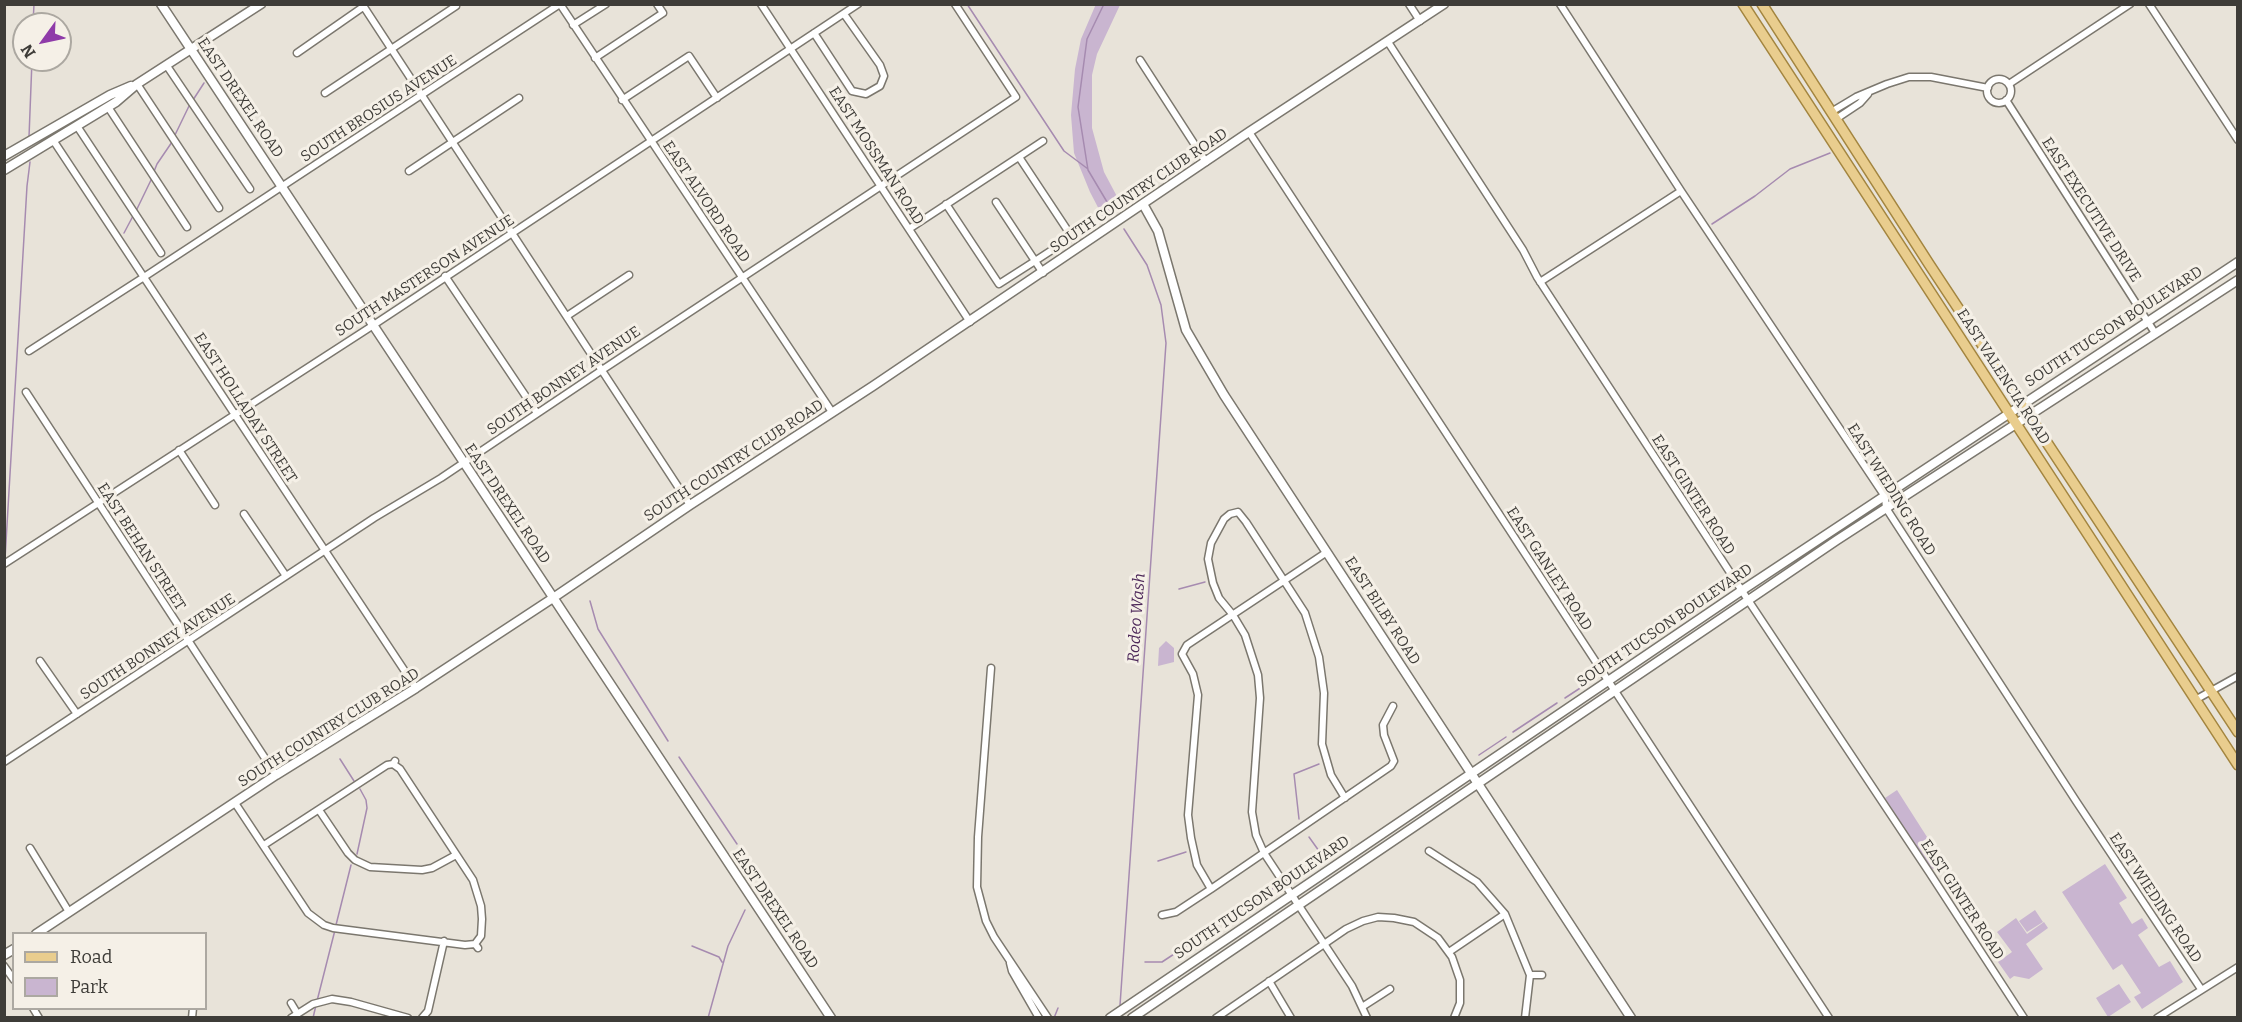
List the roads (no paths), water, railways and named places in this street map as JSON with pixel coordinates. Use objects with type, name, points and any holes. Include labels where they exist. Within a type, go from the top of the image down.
[{"type":"main road","name":"EAST VALENCIA ROAD","points":[[1743,4],[2238,765]]},
{"type":"main road","name":"EAST VALENCIA ROAD","points":[[1762,4],[1929,264],[2238,732]]},
{"type":"main road","points":[[1820,124],[1834,116]]},
{"type":"main road","points":[[1917,272],[1929,264]]},
{"type":"main road","points":[[2098,552],[2112,543]]},
{"type":"street","name":"EAST DREXEL ROAD","points":[[161,4],[831,1017]]},
{"type":"street","points":[[4,170],[108,107],[137,84],[261,4]]},
{"type":"street","name":"EAST ALVORD ROAD","points":[[560,4],[832,412]]},
{"type":"street","name":"SOUTH BROSIUS AVENUE","points":[[29,351],[560,4]]},
{"type":"street","points":[[573,25],[606,4]]},
{"type":"street","points":[[595,58],[663,13],[657,4]]},
{"type":"street","name":"EAST MOSSMAN ROAD","points":[[761,4],[970,322]]},
{"type":"street","name":"SOUTH MASTERSON AVENUE","points":[[4,564],[372,326],[858,4]]},
{"type":"street","name":"SOUTH BONNEY AVENUE","points":[[4,762],[374,518],[441,478],[1016,97],[954,4]]},
{"type":"street","points":[[1409,4],[1420,21]]},
{"type":"street","name":"SOUTH COUNTRY CLUB ROAD","points":[[38,932],[553,598],[1444,4]]},
{"type":"street","name":"EAST WIEDING ROAD","points":[[1560,4],[1681,191],[1885,496],[1886,508],[2201,989]]},
{"type":"street","points":[[2009,84],[2130,4]]},
{"type":"street","points":[[2149,4],[2238,140]]},
{"type":"street","points":[[297,53],[363,6],[690,505]]},
{"type":"street","points":[[325,93],[456,6]]},
{"type":"street","points":[[814,33],[852,91],[866,94],[880,86],[884,75],[880,65],[844,14]]},
{"type":"street","name":"EAST GINTER ROAD","points":[[1388,42],[1523,250],[1540,282],[1741,591],[2024,1017]]},
{"type":"street","points":[[622,100],[689,56],[717,98]]},
{"type":"street","points":[[1140,60],[1206,162]]},
{"type":"street","points":[[167,66],[250,189]]},
{"type":"street","points":[[1834,116],[1860,103],[1868,93],[1887,84],[1909,78],[1931,77],[1988,88]]},
{"type":"street","points":[[1997,79],[2009,84],[2010,94],[2006,100],[1999,103],[1992,100],[1988,94],[1990,82],[1997,79]]},
{"type":"street","points":[[137,84],[219,208]]},
{"type":"street","points":[[4,156],[110,94],[137,84]]},
{"type":"street","points":[[409,171],[519,98]]},
{"type":"street","name":"EAST EXECUTIVE DRIVE","points":[[2006,100],[2155,333]]},
{"type":"street","points":[[108,107],[187,227]]},
{"type":"street","points":[[77,126],[161,253]]},
{"type":"street","name":"EAST GANLEY ROAD","points":[[1250,132],[1607,681],[1829,1017]]},
{"type":"street","name":"EAST HOLLADAY STREET","points":[[53,140],[416,688]]},
{"type":"street","points":[[909,229],[1043,141]]},
{"type":"street","points":[[946,204],[999,284],[1035,261],[1072,237],[1019,157]]},
{"type":"street","points":[[1540,282],[1681,191]]},
{"type":"street","points":[[996,202],[1043,273]]},
{"type":"street","name":"EAST BILBY ROAD","points":[[1143,204],[1158,231],[1186,330],[1224,395],[1631,1017]]},
{"type":"street","name":"SOUTH TUCSON BOULEVARD","points":[[1111,1017],[1741,591],[2238,262]]},
{"type":"street","points":[[567,316],[629,274]]},
{"type":"street","points":[[446,276],[537,413]]},
{"type":"street","name":"SOUTH TUCSON BOULEVARD","points":[[1132,1017],[1886,508],[2238,280]]},
{"type":"street","name":"EAST BEHAN STREET","points":[[26,392],[276,776]]},
{"type":"street","points":[[179,450],[215,505]]},
{"type":"street","points":[[1345,798],[1331,775],[1322,744],[1324,693],[1319,657],[1305,613],[1238,512],[1230,514],[1224,519],[1211,543],[1208,559],[1219,598],[1245,635],[1258,675],[1260,698],[1252,812],[1256,836],[1264,853],[1352,986],[1367,1017]]},
{"type":"street","points":[[244,514],[286,576]]},
{"type":"street","points":[[1211,889],[1197,865],[1188,815],[1198,695],[1193,674],[1182,654],[1187,645],[1327,552]]},
{"type":"street","points":[[40,661],[77,714]]},
{"type":"street","points":[[991,668],[977,880],[980,903],[986,921],[1039,1017]]},
{"type":"street","points":[[2194,700],[2238,676]]},
{"type":"street","points":[[1162,915],[1176,912],[1391,766],[1394,760],[1384,735],[1383,725],[1393,706]]},
{"type":"street","points":[[235,803],[308,913],[324,925],[469,946],[476,946],[481,936],[481,906],[472,880],[394,762],[264,845]]},
{"type":"street","points":[[319,810],[348,853],[355,860],[370,867],[422,870],[432,868],[456,855]]},
{"type":"street","points":[[30,848],[69,912]]},
{"type":"street","points":[[1429,851],[1477,882],[1505,914],[1530,975],[1526,1017]]},
{"type":"street","points":[[1216,1017],[1325,943],[1355,925],[1380,914],[1414,922],[1438,938],[1449,951],[1460,980],[1460,1003],[1455,1017]]},
{"type":"street","points":[[1449,951],[1505,914]]},
{"type":"street","points":[[422,1017],[428,1011],[444,941]]},
{"type":"street","points":[[1010,963],[1016,968],[1048,1017]]},
{"type":"street","points":[[2157,1017],[2238,967]]},
{"type":"street","points":[[1530,975],[1542,975]]},
{"type":"street","points":[[1269,981],[1291,1017]]},
{"type":"street","points":[[1362,1006],[1390,988]]},
{"type":"street","points":[[291,1017],[316,1003],[332,999],[408,1017]]},
{"type":"street","points":[[291,1003],[297,1013]]},
{"type":"waterway","points":[[34,4],[34,12]]},
{"type":"waterway","points":[[967,4],[1064,151],[1088,169]]},
{"type":"waterway","name":"Rodeo Wash","points":[[1104,4],[1087,39],[1078,107],[1088,170],[1113,212]]},
{"type":"waterway","points":[[29,137],[32,72]]},
{"type":"waterway","points":[[193,100],[204,83]]},
{"type":"waterway","points":[[174,137],[190,104]]},
{"type":"waterway","points":[[153,174],[172,142]]},
{"type":"waterway","points":[[1712,224],[1755,196],[1790,169],[1830,153]]},
{"type":"waterway","points":[[5,559],[30,162]]},
{"type":"waterway","points":[[136,211],[152,178]]},
{"type":"waterway","points":[[124,233],[133,216]]},
{"type":"waterway","name":"Rodeo Wash","points":[[1120,1005],[1166,343],[1161,305],[1147,265],[1124,229]]},
{"type":"waterway","points":[[4,572],[5,567]]},
{"type":"waterway","points":[[1179,589],[1205,582]]},
{"type":"waterway","points":[[590,601],[598,629],[668,741]]},
{"type":"waterway","points":[[1565,698],[1594,679]]},
{"type":"waterway","points":[[1513,732],[1557,703]]},
{"type":"waterway","points":[[1479,755],[1506,737]]},
{"type":"waterway","points":[[679,757],[737,844]]},
{"type":"waterway","points":[[340,759],[354,781]]},
{"type":"waterway","points":[[1299,819],[1294,774],[1319,764]]},
{"type":"waterway","points":[[357,854],[367,808],[366,800],[360,789]]},
{"type":"waterway","points":[[1309,837],[1319,851],[1319,858]]},
{"type":"waterway","points":[[742,851],[749,862]]},
{"type":"waterway","points":[[1158,861],[1186,852]]},
{"type":"waterway","points":[[336,925],[351,865]]},
{"type":"waterway","points":[[1145,962],[1162,962],[1274,888]]},
{"type":"waterway","points":[[708,1018],[728,946],[745,910]]},
{"type":"waterway","points":[[317,1001],[335,930]]},
{"type":"waterway","points":[[692,946],[719,957],[722,962]]},
{"type":"waterway","points":[[313,1018],[316,1005]]},
{"type":"waterway","points":[[1054,1018],[1058,1008]]}]
